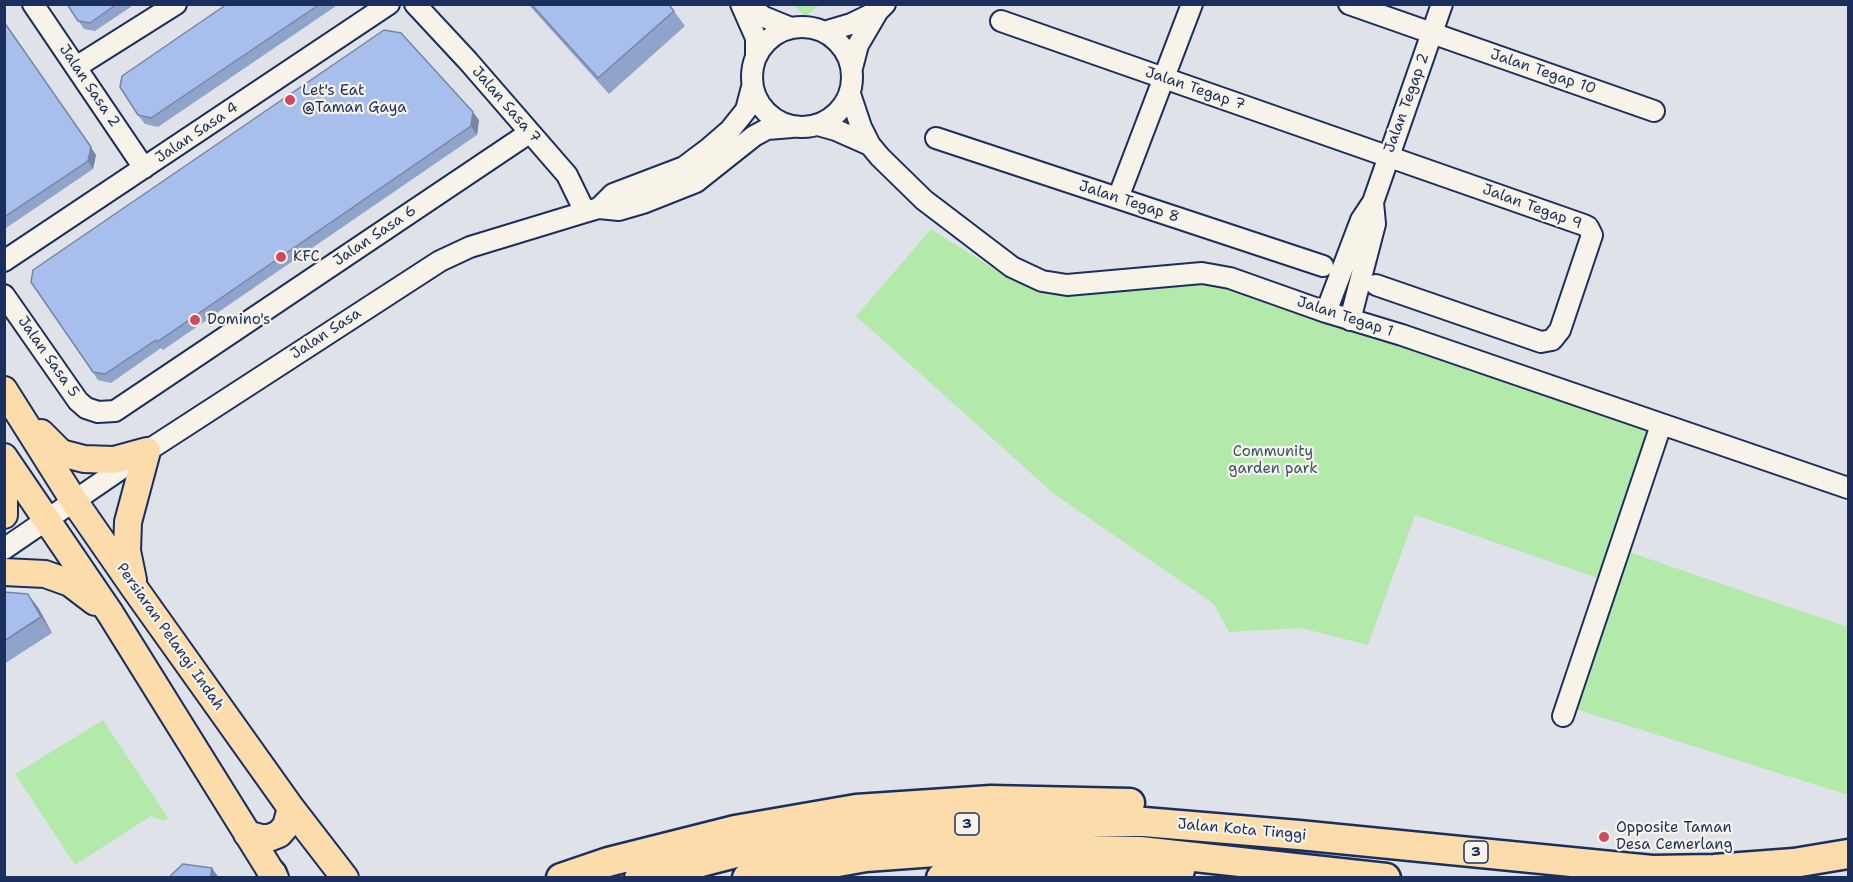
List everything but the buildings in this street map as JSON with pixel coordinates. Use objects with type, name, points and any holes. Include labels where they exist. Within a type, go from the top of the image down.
[{"type":"highway","points":[[561,878],[608,862],[735,830],[856,809],[991,800],[1144,804],[1224,818],[1299,835]]},
{"type":"highway","name":"Jalan Kota Tinggi","points":[[639,878],[736,853],[858,833],[988,822],[1144,822],[1652,870],[1714,869],[1794,862],[1848,854]]},
{"type":"highway","name":"Jalan Kota Tinggi","points":[[747,878],[866,857],[990,848],[1140,851],[1386,878]]},
{"type":"highway","points":[[941,878],[993,873],[1103,873],[1287,866]]},
{"type":"main road","name":"Persiaran Pelangi Indah","points":[[4,390],[74,501],[135,589],[291,808],[345,878]]},
{"type":"main road","points":[[19,412],[61,453],[84,459],[114,460],[147,452],[128,522],[127,551],[135,589]]},
{"type":"main road","points":[[4,458],[110,613],[274,876]]},
{"type":"main road","points":[[4,491],[4,515]]},
{"type":"main road","points":[[4,572],[45,574],[70,583],[110,613]]},
{"type":"main road","points":[[247,834],[261,838],[279,834],[286,826],[291,808]]},
{"type":"street","name":"Jalan Sasa 2","points":[[33,4],[144,168]]},
{"type":"street","points":[[76,67],[176,4]]},
{"type":"street","name":"Jalan Sasa 4","points":[[4,261],[389,4]]},
{"type":"street","name":"Jalan Sasa 7","points":[[416,4],[567,175],[592,210]]},
{"type":"street","points":[[741,4],[756,38],[752,87],[760,105],[774,119],[792,127],[805,128],[818,125],[832,118],[843,107],[850,94],[853,81],[849,56],[843,46],[824,32],[808,27],[791,28],[776,34],[764,44],[756,57]]},
{"type":"street","points":[[746,4],[764,17],[791,28]]},
{"type":"street","points":[[1118,198],[1192,4]]},
{"type":"street","name":"Jalan Tegap 10","points":[[1349,4],[1654,111]]},
{"type":"street","name":"Jalan Tegap 2","points":[[1326,312],[1361,220],[1373,202],[1442,4]]},
{"type":"street","points":[[824,32],[839,28],[881,8]]},
{"type":"street","points":[[852,68],[858,45],[881,8]]},
{"type":"street","name":"Jalan Tegap 7","points":[[1001,21],[1388,156]]},
{"type":"street","name":"Jalan Sasa","points":[[592,210],[614,194],[684,167],[708,149],[730,130],[746,110],[752,87]]},
{"type":"street","name":"Jalan Tegap 1","points":[[850,94],[861,127],[870,145],[924,201],[1012,267],[1042,281],[1067,285],[1202,273],[1230,278],[1350,320],[1413,338],[1848,488]]},
{"type":"street","name":"Jalan Tegap 1","points":[[818,125],[870,145]]},
{"type":"street","name":"Jalan Sasa","points":[[4,549],[147,452],[440,261],[470,247],[592,210],[619,210],[696,182],[767,129],[792,127]]},
{"type":"street","name":"Jalan Sasa 6","points":[[98,412],[115,411],[530,133]]},
{"type":"street","name":"Jalan Tegap 8","points":[[936,138],[1323,266]]},
{"type":"street","name":"Jalan Tegap 9","points":[[1376,285],[1541,342],[1552,340],[1560,330],[1592,235],[1588,227],[1584,225],[1388,156]]},
{"type":"street","name":"Jalan Tegap 2","points":[[1350,320],[1375,224],[1373,202]]},
{"type":"street","name":"Jalan Sasa 5","points":[[4,295],[78,401],[86,408],[98,412]]},
{"type":"street","points":[[1563,716],[1661,425]]},
{"type":"green space","points":[[794,5],[820,5],[805,16]]},
{"type":"green space","name":"Community garden park","points":[[931,229],[1002,274],[1039,290],[1072,292],[1202,283],[1249,293],[1651,428],[1601,579],[1415,515],[1368,645],[1301,628],[1229,632],[1214,604],[1054,494],[856,316]]},
{"type":"green space","points":[[1626,551],[1848,627],[1848,795],[1575,709]]},
{"type":"green space","points":[[103,720],[168,818],[164,821],[151,816],[75,865],[15,774]]},
{"type":"place","name":"Let's Eat @Taman Gaya","points":[[290,100]]},
{"type":"place","name":"KFC","points":[[281,257]]},
{"type":"place","name":"Domino's","points":[[195,320]]},
{"type":"place","name":"Opposite Taman Desa Cemerlang","points":[[1604,837]]}]
